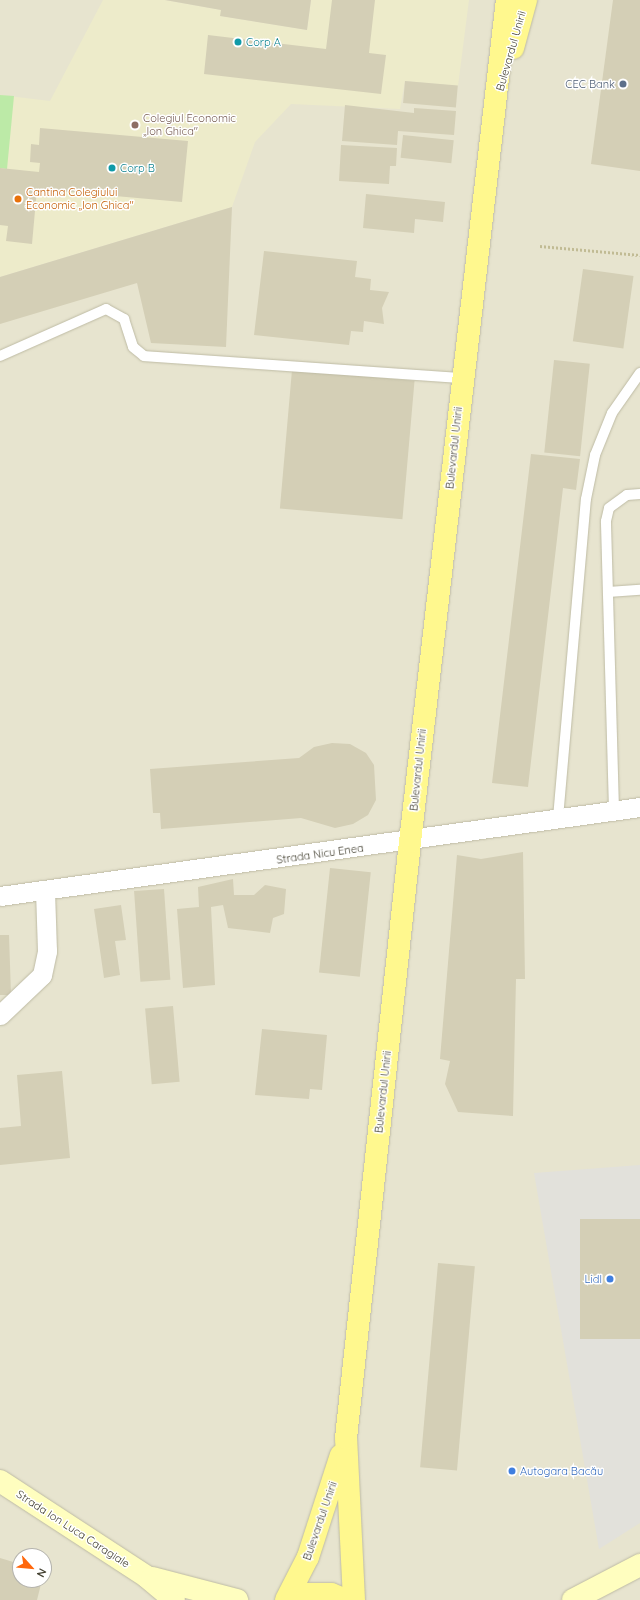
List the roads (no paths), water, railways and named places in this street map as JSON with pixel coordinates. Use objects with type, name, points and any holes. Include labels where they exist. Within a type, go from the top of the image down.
[{"type":"main road","name":"Bulevardul Unirii","points":[[354,1600],[346,1438],[410,842],[462,378],[497,103],[507,0]]},
{"type":"main road","name":"Bulevardul Unirii","points":[[497,103],[526,0]]},
{"type":"main road","name":"Bulevardul Unirii","points":[[286,1600],[308,1557],[346,1438]]},
{"type":"main road","name":"Strada Ion Luca Caragiale","points":[[0,1481],[147,1576],[174,1600]]},
{"type":"main road","points":[[573,1600],[640,1565]]},
{"type":"main road","name":"Strada Ion Luca Caragiale","points":[[147,1576],[237,1600]]},
{"type":"main road","points":[[292,1600],[313,1594],[331,1594],[346,1600]]},
{"type":"street","name":"Strada Nicu Enea","points":[[0,896],[410,842],[558,818],[640,807]]},
{"type":"street","points":[[0,1015],[42,975],[47,951],[45,890]]},
{"type":"lane","points":[[0,356],[106,309],[124,319],[133,347],[144,356],[462,378]]},
{"type":"lane","points":[[558,818],[586,499],[595,455],[612,413],[640,373]]},
{"type":"lane","points":[[614,810],[606,521],[609,508],[627,495],[640,494]]},
{"type":"lane","points":[[608,592],[640,590]]},
{"type":"place","name":"Corp A","points":[[238,42]]},
{"type":"place","name":"CEC Bank","points":[[623,84]]},
{"type":"place","name":"Colegiul Economic „Ion Ghica\"","points":[[135,125]]},
{"type":"place","name":"Corp B","points":[[112,168]]},
{"type":"place","name":"Cantina Colegiului Economic „Ion Ghica\"","points":[[18,199]]},
{"type":"place","name":"Lidl","points":[[610,1279]]},
{"type":"place","name":"Autogara Bacău","points":[[512,1471]]}]
